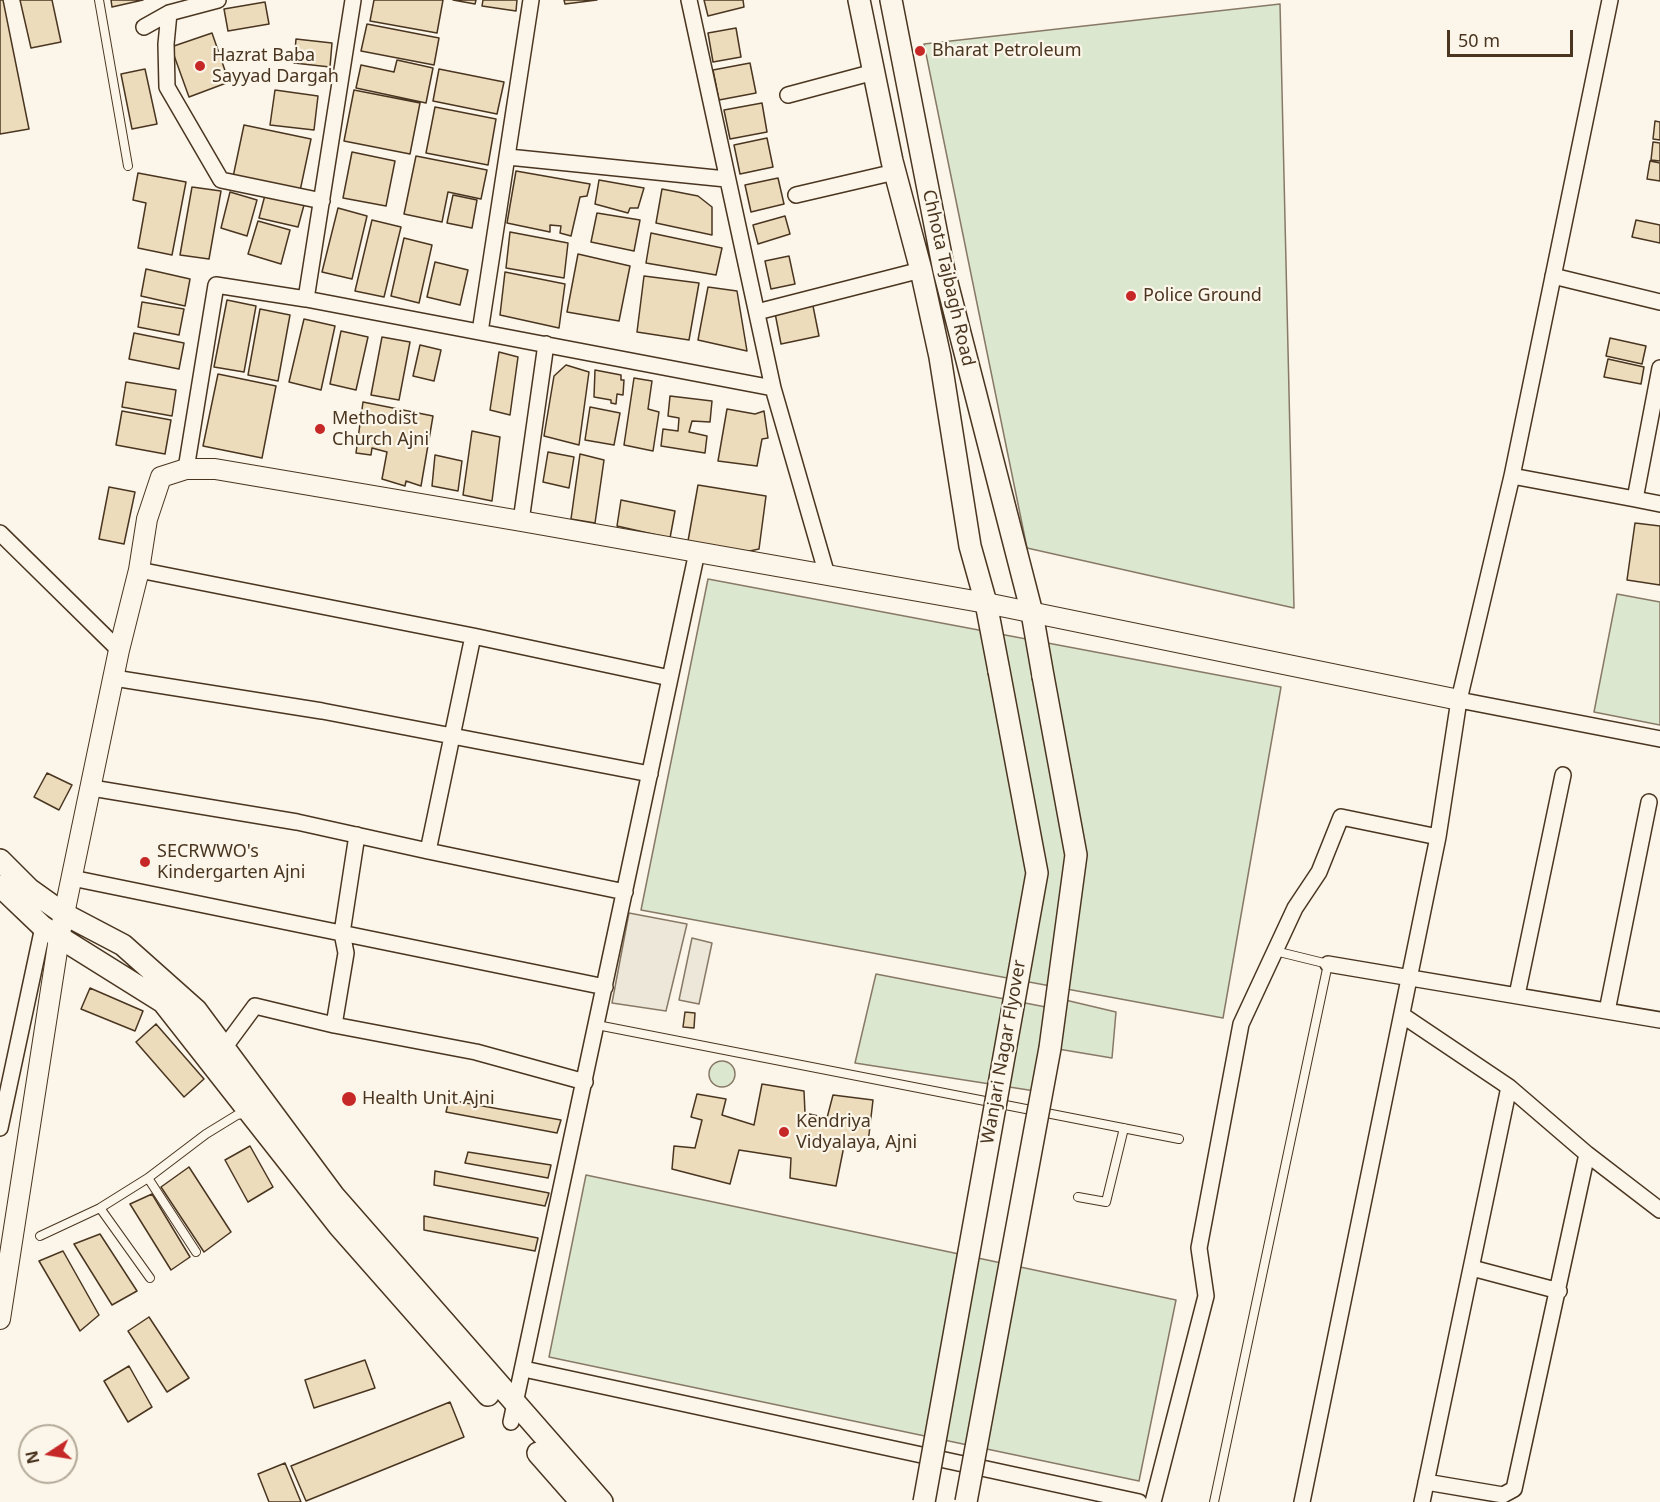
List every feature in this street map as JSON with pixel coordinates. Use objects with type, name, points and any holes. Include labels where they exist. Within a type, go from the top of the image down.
[{"type":"main road","name":"Chhota Tajbagh Road","points":[[891,0],[944,271],[1032,613]]},
{"type":"main road","name":"Wanjari Nagar Flyover","points":[[862,1],[895,172],[921,270],[940,357],[970,546],[986,603],[1037,873],[924,1502]]},
{"type":"main road","points":[[966,1502],[1050,1048],[1076,855],[1032,613]]},
{"type":"main road","points":[[0,860],[29,889],[64,914],[123,945],[196,1010],[334,1196],[513,1414],[580,1502]]},
{"type":"main road","points":[[0,886],[51,933],[162,1002],[339,1226],[513,1414],[602,1502]]},
{"type":"street","points":[[144,27],[169,13],[218,0]]},
{"type":"street","points":[[306,299],[353,0]]},
{"type":"street","points":[[480,332],[531,0]]},
{"type":"street","points":[[689,0],[773,388],[827,575]]},
{"type":"street","points":[[1302,1502],[1438,837],[1459,700],[1512,476],[1610,0]]},
{"type":"street","points":[[169,13],[166,44],[167,87],[221,180],[322,201]]},
{"type":"street","points":[[788,95],[874,72]]},
{"type":"street","points":[[507,157],[726,179]]},
{"type":"street","points":[[796,195],[895,172]]},
{"type":"street","points":[[757,312],[921,270]]},
{"type":"street","points":[[1553,276],[1660,302]]},
{"type":"street","points":[[186,469],[216,285],[306,299],[773,388]]},
{"type":"street","points":[[521,521],[546,344]]},
{"type":"street","points":[[1635,499],[1657,405],[1660,368]]},
{"type":"street","points":[[0,1128],[51,933],[64,914],[119,650],[139,570],[147,519],[161,477],[186,469],[215,469],[986,603],[1660,739]]},
{"type":"street","points":[[1512,476],[1660,504]]},
{"type":"street","points":[[0,533],[119,650]]},
{"type":"street","points":[[513,1414],[697,552]]},
{"type":"street","points":[[139,570],[473,636],[670,678]]},
{"type":"street","points":[[428,850],[473,636]]},
{"type":"street","points":[[114,678],[322,711],[650,774]]},
{"type":"street","points":[[1517,995],[1563,775]]},
{"type":"street","points":[[92,788],[357,835],[625,892]]},
{"type":"street","points":[[1607,1011],[1649,802]]},
{"type":"street","points":[[1153,1502],[1206,1296],[1199,1248],[1241,1024],[1294,908],[1319,872],[1341,817],[1438,837]]},
{"type":"street","points":[[334,1025],[346,953],[342,933],[357,835]]},
{"type":"street","points":[[72,879],[605,987]]},
{"type":"street","points":[[0,1319],[51,933]]},
{"type":"street","points":[[1328,964],[1410,976],[1658,1021]]},
{"type":"street","points":[[224,1048],[255,1006],[334,1025],[476,1052],[585,1082]]},
{"type":"street","points":[[1402,1015],[1509,1087],[1587,1154],[1660,1210]]},
{"type":"street","points":[[1422,1502],[1509,1087]]},
{"type":"street","points":[[1426,1482],[1503,1495],[1514,1489],[1559,1291],[1587,1154]]},
{"type":"street","points":[[1472,1268],[1559,1291]]},
{"type":"street","points":[[524,1368],[1139,1502]]},
{"type":"lane","points":[[99,0],[128,166]]},
{"type":"lane","points":[[1214,1502],[1328,964],[1275,951]]},
{"type":"lane","points":[[597,1025],[1179,1139]]},
{"type":"lane","points":[[40,1236],[100,1208],[148,1178],[206,1134],[237,1115],[249,1113]]},
{"type":"lane","points":[[1078,1197],[1106,1203],[1124,1128]]},
{"type":"lane","points":[[148,1178],[196,1252]]},
{"type":"lane","points":[[100,1208],[150,1278]]},
{"type":"green space","name":"Police Ground","points":[[1280,4],[1294,608],[1027,548],[924,44]]},
{"type":"green space","points":[[708,579],[1281,687],[1223,1018],[641,910]]},
{"type":"green space","points":[[1617,594],[1660,602],[1660,725],[1594,712]]},
{"type":"green space","points":[[876,974],[1056,1009],[1061,999],[1116,1012],[1112,1058],[1046,1047],[1035,1091],[855,1063]]},
{"type":"green space","points":[[722,1061],[731,1065],[735,1074],[731,1083],[722,1087],[713,1083],[709,1074],[713,1065]]},
{"type":"green space","points":[[586,1175],[1176,1300],[1139,1481],[549,1357]]},
{"type":"shaded area","points":[[629,913],[687,924],[666,1011],[612,1003]]},
{"type":"shaded area","points":[[692,938],[712,943],[699,1004],[679,1000]]},
{"type":"building","points":[[0,0],[3,0],[29,129],[0,134]]},
{"type":"building","points":[[20,0],[52,0],[61,42],[31,48]]},
{"type":"building","points":[[111,0],[143,0],[112,7]]},
{"type":"building","points":[[374,0],[443,0],[437,33],[370,21]]},
{"type":"building","points":[[453,0],[476,0],[475,4]]},
{"type":"building","points":[[483,0],[517,0],[516,11],[482,6]]},
{"type":"building","points":[[564,0],[597,0],[565,4]]},
{"type":"building","points":[[704,0],[743,0],[744,7],[708,16]]},
{"type":"building","points":[[265,2],[269,24],[228,31],[224,9]]},
{"type":"building","points":[[367,24],[439,38],[434,65],[361,51]]},
{"type":"building","points":[[736,28],[741,57],[713,62],[708,33]]},
{"type":"building","points":[[212,33],[229,82],[189,97],[171,47]]},
{"type":"building","points":[[296,39],[332,43],[330,67],[294,63]]},
{"type":"building","points":[[397,60],[433,68],[426,103],[356,88],[361,65],[394,72]]},
{"type":"building","points":[[750,63],[756,93],[719,100],[713,70]]},
{"type":"building","points":[[145,69],[157,124],[132,129],[121,74]]},
{"type":"building","points":[[439,69],[504,82],[497,114],[433,101]]},
{"type":"building","points":[[275,90],[318,96],[314,130],[270,125]]},
{"type":"building","points":[[354,90],[420,103],[410,154],[344,141]]},
{"type":"building","points":[[762,103],[767,132],[730,139],[724,110]]},
{"type":"building","points":[[435,107],[496,119],[488,165],[426,153]]},
{"type":"building","points":[[1655,121],[1660,122],[1660,140],[1653,139]]},
{"type":"building","points":[[244,125],[311,139],[300,191],[233,177]]},
{"type":"building","points":[[767,138],[773,167],[740,174],[734,145]]},
{"type":"building","points":[[1653,142],[1660,143],[1660,161],[1651,160]]},
{"type":"building","points":[[352,152],[395,161],[386,206],[343,198]]},
{"type":"building","points":[[416,156],[487,170],[481,199],[448,192],[442,222],[404,214]]},
{"type":"building","points":[[1650,161],[1660,163],[1660,181],[1647,179]]},
{"type":"building","points":[[516,171],[590,184],[587,196],[580,197],[571,236],[560,233],[561,226],[550,225],[550,232],[507,223]]},
{"type":"building","points":[[138,173],[186,182],[172,255],[138,248],[146,203],[133,200]]},
{"type":"building","points":[[778,178],[784,204],[751,212],[745,185]]},
{"type":"building","points":[[599,180],[644,188],[638,208],[630,208],[628,213],[595,204]]},
{"type":"building","points":[[192,187],[221,191],[209,259],[180,255]]},
{"type":"building","points":[[662,189],[698,196],[712,207],[712,235],[656,223]]},
{"type":"building","points":[[230,192],[257,200],[247,236],[221,228]]},
{"type":"building","points":[[265,195],[304,205],[298,227],[259,218]]},
{"type":"building","points":[[453,195],[477,200],[472,228],[447,223]]},
{"type":"building","points":[[338,208],[367,216],[352,279],[322,272]]},
{"type":"building","points":[[597,213],[640,220],[634,251],[591,242]]},
{"type":"building","points":[[785,216],[790,234],[758,244],[753,225]]},
{"type":"building","points":[[372,220],[401,227],[384,297],[355,291]]},
{"type":"building","points":[[1636,220],[1660,225],[1660,243],[1632,237]]},
{"type":"building","points":[[258,221],[290,230],[281,264],[248,254]]},
{"type":"building","points":[[510,232],[568,243],[564,278],[506,268]]},
{"type":"building","points":[[651,233],[722,248],[716,275],[646,263]]},
{"type":"building","points":[[404,238],[432,245],[419,303],[391,296]]},
{"type":"building","points":[[578,254],[630,266],[619,321],[567,312]]},
{"type":"building","points":[[789,256],[795,284],[771,289],[765,261]]},
{"type":"building","points":[[435,262],[468,270],[460,305],[427,297]]},
{"type":"building","points":[[146,269],[190,279],[185,306],[141,296]]},
{"type":"building","points":[[505,272],[565,284],[559,328],[500,315]]},
{"type":"building","points":[[644,276],[699,283],[689,340],[637,332]]},
{"type":"building","points":[[708,287],[737,291],[747,351],[698,340]]},
{"type":"building","points":[[227,300],[256,306],[244,372],[214,367]]},
{"type":"building","points":[[142,302],[184,309],[179,335],[138,327]]},
{"type":"building","points":[[813,306],[819,336],[781,344],[775,313]]},
{"type":"building","points":[[260,309],[290,315],[278,381],[248,375]]},
{"type":"building","points":[[304,319],[335,326],[321,390],[289,382]]},
{"type":"building","points":[[341,331],[368,337],[356,390],[330,384]]},
{"type":"building","points":[[134,333],[184,343],[179,369],[129,359]]},
{"type":"building","points":[[382,337],[410,342],[399,400],[371,395]]},
{"type":"building","points":[[1610,338],[1646,346],[1642,364],[1606,356]]},
{"type":"building","points":[[420,345],[441,350],[434,381],[413,376]]},
{"type":"building","points":[[499,352],[518,357],[510,415],[490,410]]},
{"type":"building","points":[[1608,359],[1644,367],[1641,384],[1604,377]]},
{"type":"building","points":[[566,365],[589,372],[579,445],[544,436],[554,376]]},
{"type":"building","points":[[595,370],[621,375],[621,380],[624,380],[623,395],[617,394],[616,404],[611,403],[611,400],[594,397]]},
{"type":"building","points":[[218,374],[276,386],[262,458],[203,446]]},
{"type":"building","points":[[634,378],[652,381],[648,409],[659,412],[653,451],[624,445]]},
{"type":"building","points":[[126,382],[176,390],[172,416],[122,407]]},
{"type":"building","points":[[670,396],[712,401],[710,422],[692,421],[689,432],[707,436],[705,453],[661,446],[663,429],[678,431],[679,418],[668,416]]},
{"type":"building","points":[[363,402],[433,416],[421,486],[406,481],[405,486],[382,479],[387,452],[372,448],[371,455],[356,453]]},
{"type":"building","points":[[590,407],[620,413],[614,445],[585,440]]},
{"type":"building","points":[[727,409],[755,414],[764,411],[768,438],[762,439],[757,466],[718,461]]},
{"type":"building","points":[[122,411],[171,420],[165,454],[116,445]]},
{"type":"building","points":[[472,431],[500,437],[492,501],[463,495]]},
{"type":"building","points":[[548,452],[574,457],[569,488],[543,482]]},
{"type":"building","points":[[580,454],[604,460],[595,523],[571,519]]},
{"type":"building","points":[[435,455],[462,461],[458,491],[432,486]]},
{"type":"building","points":[[698,485],[766,496],[759,549],[745,552],[688,541]]},
{"type":"building","points":[[109,487],[135,492],[124,544],[99,539]]},
{"type":"building","points":[[621,500],[675,511],[670,538],[617,526]]},
{"type":"building","points":[[1635,523],[1660,526],[1660,585],[1627,580]]},
{"type":"building","points":[[47,773],[72,785],[59,810],[34,797]]},
{"type":"building","points":[[90,988],[143,1011],[135,1031],[81,1009]]},
{"type":"building","points":[[685,1012],[695,1013],[694,1028],[683,1027]]},
{"type":"building","points":[[156,1024],[204,1079],[184,1097],[136,1042]]},
{"type":"building","name":"Kendriya Vidyalaya, Ajni","points":[[762,1084],[804,1091],[805,1113],[827,1118],[833,1095],[873,1100],[868,1143],[853,1138],[852,1148],[844,1146],[836,1186],[790,1178],[791,1158],[739,1150],[730,1184],[672,1169],[674,1146],[695,1148],[702,1120],[691,1117],[697,1094],[726,1099],[722,1115],[754,1125]]},
{"type":"building","points":[[449,1100],[561,1120],[557,1133],[446,1112]]},
{"type":"building","points":[[250,1146],[273,1187],[248,1202],[225,1160]]},
{"type":"building","points":[[468,1152],[551,1165],[548,1178],[465,1163]]},
{"type":"building","points":[[189,1167],[231,1232],[204,1252],[161,1187]]},
{"type":"building","points":[[435,1171],[549,1193],[545,1206],[434,1185]]},
{"type":"building","points":[[152,1194],[190,1257],[171,1270],[130,1204]]},
{"type":"building","points":[[424,1216],[538,1238],[535,1251],[424,1230]]},
{"type":"building","points":[[100,1234],[137,1291],[112,1305],[74,1244]]},
{"type":"building","points":[[63,1251],[99,1315],[80,1331],[39,1261]]},
{"type":"building","points":[[149,1317],[189,1378],[167,1392],[128,1331]]},
{"type":"building","points":[[365,1360],[375,1388],[314,1408],[305,1380]]},
{"type":"building","points":[[129,1366],[152,1407],[128,1422],[104,1381]]},
{"type":"building","points":[[450,1402],[464,1437],[306,1501],[291,1466]]},
{"type":"building","points":[[285,1463],[301,1502],[269,1502],[258,1474]]},
{"type":"place","name":"Bharat Petroleum","points":[[920,51]]},
{"type":"place","name":"Hazrat Baba Sayyad Dargah","points":[[200,66]]},
{"type":"place","name":"Police Ground","points":[[1131,296]]},
{"type":"place","name":"Methodist Church Ajni","points":[[320,429]]},
{"type":"place","name":"SECRWWO's Kindergarten Ajni","points":[[145,862]]},
{"type":"place","name":"Health Unit Ajni","points":[[349,1099]]},
{"type":"place","name":"Kendriya Vidyalaya, Ajni","points":[[784,1132]]}]
